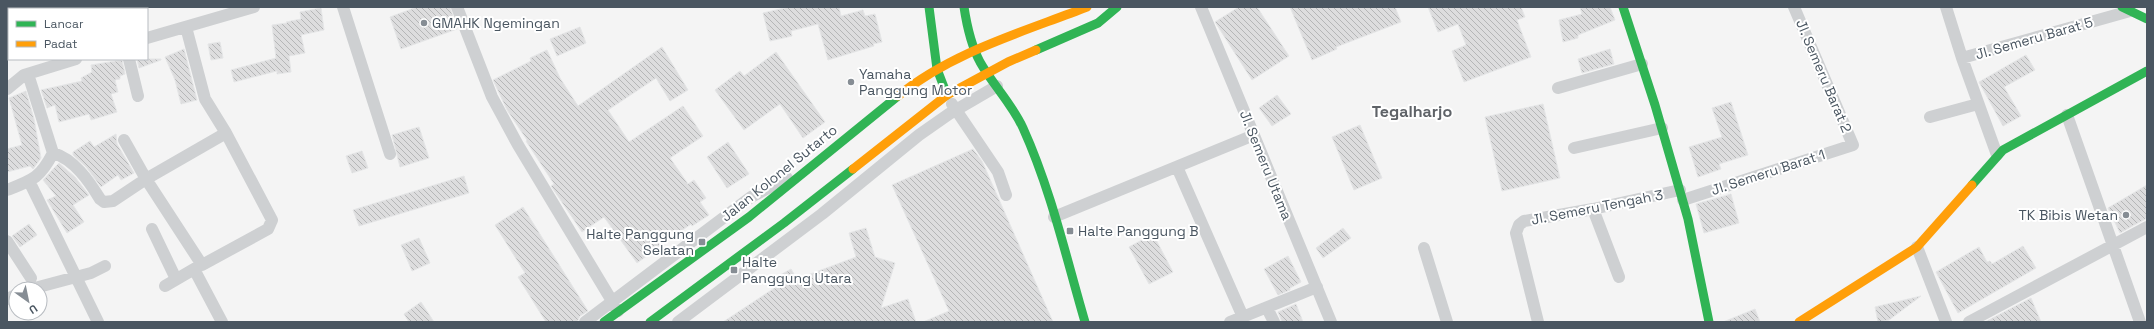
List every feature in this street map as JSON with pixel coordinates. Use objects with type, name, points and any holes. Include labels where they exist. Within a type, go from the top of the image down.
[{"type":"main road","points":[[928,7],[937,69],[947,95]]},
{"type":"main road","points":[[964,7],[968,33],[975,52],[1021,122],[1042,179],[1085,322]]},
{"type":"main road","name":"Jalan Kolonel Sutarto","points":[[817,162],[853,136],[894,98],[937,69],[1087,7]]},
{"type":"main road","points":[[650,322],[784,223],[866,153],[947,95],[987,72],[1098,23],[1116,7]]},
{"type":"main road","points":[[1623,7],[1662,128],[1681,195],[1695,250],[1709,322]]},
{"type":"main road","points":[[1799,322],[1917,247],[1997,155],[2011,145],[2147,71]]},
{"type":"main road","points":[[604,322],[615,306]]},
{"type":"street","points":[[148,38],[254,7]]},
{"type":"street","points":[[343,7],[390,154]]},
{"type":"street","points":[[457,7],[492,97],[518,145],[615,306]]},
{"type":"street","name":"Jl. Semeru Utama","points":[[1201,7],[1317,287],[1330,322]]},
{"type":"street","name":"Jl. Semeru Barat 2","points":[[1794,7],[1853,145]]},
{"type":"street","points":[[1946,7],[1962,58],[1997,155]]},
{"type":"street","name":"Jl. Semeru Barat 5","points":[[1962,58],[2137,12]]},
{"type":"street","points":[[165,286],[263,232],[272,224],[271,216],[226,133],[205,99],[186,27]]},
{"type":"street","points":[[7,79],[26,75],[73,60]]},
{"type":"street","points":[[129,60],[138,96]]},
{"type":"street","points":[[1558,88],[1642,64]]},
{"type":"street","points":[[7,89],[26,75]]},
{"type":"street","points":[[26,75],[53,153]]},
{"type":"street","points":[[678,322],[742,276],[919,136],[956,110],[998,86]]},
{"type":"street","points":[[947,95],[998,172],[1006,195]]},
{"type":"street","points":[[1930,117],[1978,104]]},
{"type":"street","points":[[2067,115],[2140,322]]},
{"type":"street","points":[[1574,148],[1662,128]]},
{"type":"street","points":[[53,153],[63,156],[73,164],[104,202],[113,201],[146,179],[226,133]]},
{"type":"street","points":[[1054,217],[1254,135]]},
{"type":"street","points":[[124,140],[198,267],[222,322]]},
{"type":"street","name":"Jl. Semeru Barat 1","points":[[1681,195],[1853,145]]},
{"type":"street","points":[[7,190],[29,181],[40,173],[53,153]]},
{"type":"street","points":[[866,153],[876,171]]},
{"type":"street","points":[[585,322],[615,306],[751,197],[817,162]]},
{"type":"street","points":[[1177,167],[1243,317]]},
{"type":"street","points":[[29,181],[98,322]]},
{"type":"street","name":"Jl. Semeru Tengah 3","points":[[1538,322],[1516,234],[1517,229],[1524,221],[1681,195]]},
{"type":"street","points":[[1593,209],[1619,277]]},
{"type":"street","points":[[1969,322],[2147,227]]},
{"type":"street","points":[[152,229],[176,279]]},
{"type":"street","points":[[7,241],[29,281]]},
{"type":"street","points":[[1917,247],[1946,322]]},
{"type":"street","points":[[1424,248],[1447,322]]},
{"type":"street","points":[[48,281],[76,277],[105,266]]},
{"type":"street","points":[[1230,322],[1317,287]]},
{"type":"street","points":[[1267,308],[1274,322]]},
{"type":"building","name":"GMAHK Ngemingan","points":[[417,7],[450,7],[457,29],[401,49],[390,17]]},
{"type":"building","points":[[789,7],[839,7],[841,16],[863,10],[865,16],[875,14],[882,42],[873,44],[874,46],[828,60],[818,24],[791,31],[792,36],[770,41],[763,13]]},
{"type":"building","points":[[1239,7],[1257,7],[1289,56],[1252,80],[1215,22]]},
{"type":"building","points":[[1290,7],[1395,7],[1401,22],[1336,47],[1337,49],[1312,60]]},
{"type":"building","points":[[1428,7],[1521,7],[1525,17],[1517,20],[1531,57],[1464,82],[1452,51],[1466,45],[1458,24],[1438,32]]},
{"type":"building","points":[[1580,7],[1610,7],[1615,20],[1578,35],[1578,38],[1563,42],[1559,20],[1582,14]]},
{"type":"building","points":[[321,8],[324,30],[301,35],[305,53],[289,56],[291,72],[277,74],[277,71],[234,82],[231,70],[276,58],[272,25],[301,19],[300,12]]},
{"type":"building","points":[[580,27],[586,43],[557,56],[550,39]]},
{"type":"building","points":[[220,42],[223,58],[211,60],[208,44]]},
{"type":"building","points":[[662,47],[688,90],[670,101],[656,78],[608,110],[629,142],[683,106],[703,136],[670,158],[688,184],[694,180],[706,198],[700,202],[709,215],[692,226],[691,224],[637,263],[604,217],[582,232],[551,186],[554,184],[507,110],[493,80],[531,61],[530,58],[547,50],[560,78],[578,106]]},
{"type":"building","points":[[184,49],[197,100],[181,104],[175,80],[165,57]]},
{"type":"building","points":[[1610,49],[1614,64],[1582,73],[1578,59]]},
{"type":"building","points":[[776,52],[825,122],[803,138],[780,104],[744,130],[715,90],[740,71],[744,76]]},
{"type":"building","points":[[2026,55],[2035,70],[2004,87],[2021,116],[2003,126],[1979,82]]},
{"type":"building","points":[[161,59],[161,60],[139,68],[137,60]]},
{"type":"building","points":[[122,60],[125,74],[120,76],[120,79],[115,80],[118,92],[111,94],[117,112],[91,120],[89,114],[59,122],[55,105],[47,108],[41,90],[82,81],[81,78],[92,72],[91,65]]},
{"type":"building","points":[[26,91],[34,119],[41,158],[33,169],[30,166],[7,172],[7,149],[22,145],[9,98]]},
{"type":"building","points":[[1277,95],[1291,114],[1272,126],[1259,108]]},
{"type":"building","points":[[1731,102],[1748,155],[1719,164],[1721,169],[1698,177],[1689,147],[1722,137],[1712,108]]},
{"type":"building","points":[[1543,104],[1560,178],[1502,191],[1485,117]]},
{"type":"building","points":[[1360,125],[1382,178],[1354,190],[1332,137]]},
{"type":"building","points":[[419,127],[429,158],[400,167],[392,135]]},
{"type":"building","points":[[116,134],[117,144],[134,173],[121,180],[118,175],[101,187],[86,167],[73,155],[73,152],[90,141],[94,147]]},
{"type":"building","points":[[728,142],[749,174],[727,188],[707,157]]},
{"type":"building","points":[[973,149],[982,161],[1053,322],[923,322],[949,311],[892,185]]},
{"type":"building","points":[[362,151],[368,168],[352,173],[346,156]]},
{"type":"building","points":[[59,163],[75,177],[89,195],[73,205],[84,222],[67,233],[47,200],[56,196],[43,180]]},
{"type":"building","points":[[464,176],[469,193],[359,226],[353,210]]},
{"type":"building","points":[[2147,185],[2147,218],[2120,233],[2108,208]]},
{"type":"building","points":[[1731,194],[1739,223],[1704,233],[1696,204]]},
{"type":"building","points":[[523,207],[588,311],[580,316],[577,322],[546,322],[518,277],[525,273],[495,225]]},
{"type":"building","points":[[29,224],[37,235],[20,247],[12,236]]},
{"type":"building","points":[[866,228],[875,257],[895,263],[881,308],[908,299],[916,322],[723,322],[779,285],[775,278],[791,269],[797,279],[856,257],[849,233]]},
{"type":"building","points":[[1343,228],[1351,238],[1323,258],[1316,248]]},
{"type":"building","points":[[1153,234],[1173,272],[1149,284],[1129,247]]},
{"type":"building","points":[[419,238],[430,263],[412,271],[401,245]]},
{"type":"building","points":[[2023,246],[2036,268],[1958,313],[1936,272],[1979,247],[1987,262],[1990,261],[1992,264]]},
{"type":"building","points":[[1288,256],[1301,282],[1290,288],[1290,290],[1278,295],[1264,269]]},
{"type":"building","points":[[1921,296],[1889,320],[1878,322],[1875,307]]},
{"type":"building","points":[[2031,298],[2041,322],[1985,322]]},
{"type":"building","points":[[421,302],[434,322],[409,322],[404,314]]},
{"type":"building","points":[[1296,304],[1303,322],[1282,322],[1278,312]]},
{"type":"building","points":[[1755,309],[1760,322],[1723,322]]},
{"type":"traffic: fast","points":[[929,7],[937,69],[947,95]]},
{"type":"traffic: fast","points":[[964,7],[966,22],[977,56],[1019,119],[1033,151],[1050,199],[1085,322]]},
{"type":"traffic: fast","points":[[1036,50],[1098,23],[1117,7]]},
{"type":"traffic: fast","points":[[1623,7],[1655,105],[1688,219],[1709,322]]},
{"type":"traffic: fast","points":[[2122,7],[2147,19]]},
{"type":"traffic: fast","points":[[1972,185],[2003,150],[2147,71]]},
{"type":"traffic: fast","points":[[604,322],[749,217],[898,96]]},
{"type":"traffic: fast","points":[[650,322],[784,223],[853,169]]},
{"type":"traffic: slow","points":[[898,96],[941,67],[965,55],[989,44],[1087,7]]},
{"type":"traffic: slow","points":[[853,169],[947,95],[1008,62],[1036,50]]},
{"type":"traffic: slow","points":[[1799,322],[1917,247],[1972,185]]},
{"type":"place","name":"GMAHK Ngemingan","points":[[424,23]]},
{"type":"place","name":"Yamaha Panggung Motor","points":[[851,82]]},
{"type":"place","name":"TK Bibis Wetan","points":[[2126,215]]},
{"type":"place","name":"Halte Panggung B","points":[[1070,231]]},
{"type":"place","name":"Halte Panggung Selatan","points":[[702,242]]},
{"type":"place","name":"Halte Panggung Utara","points":[[734,270]]},
{"type":"district","name":"Tegalharjo","points":[[1412,111]]}]
